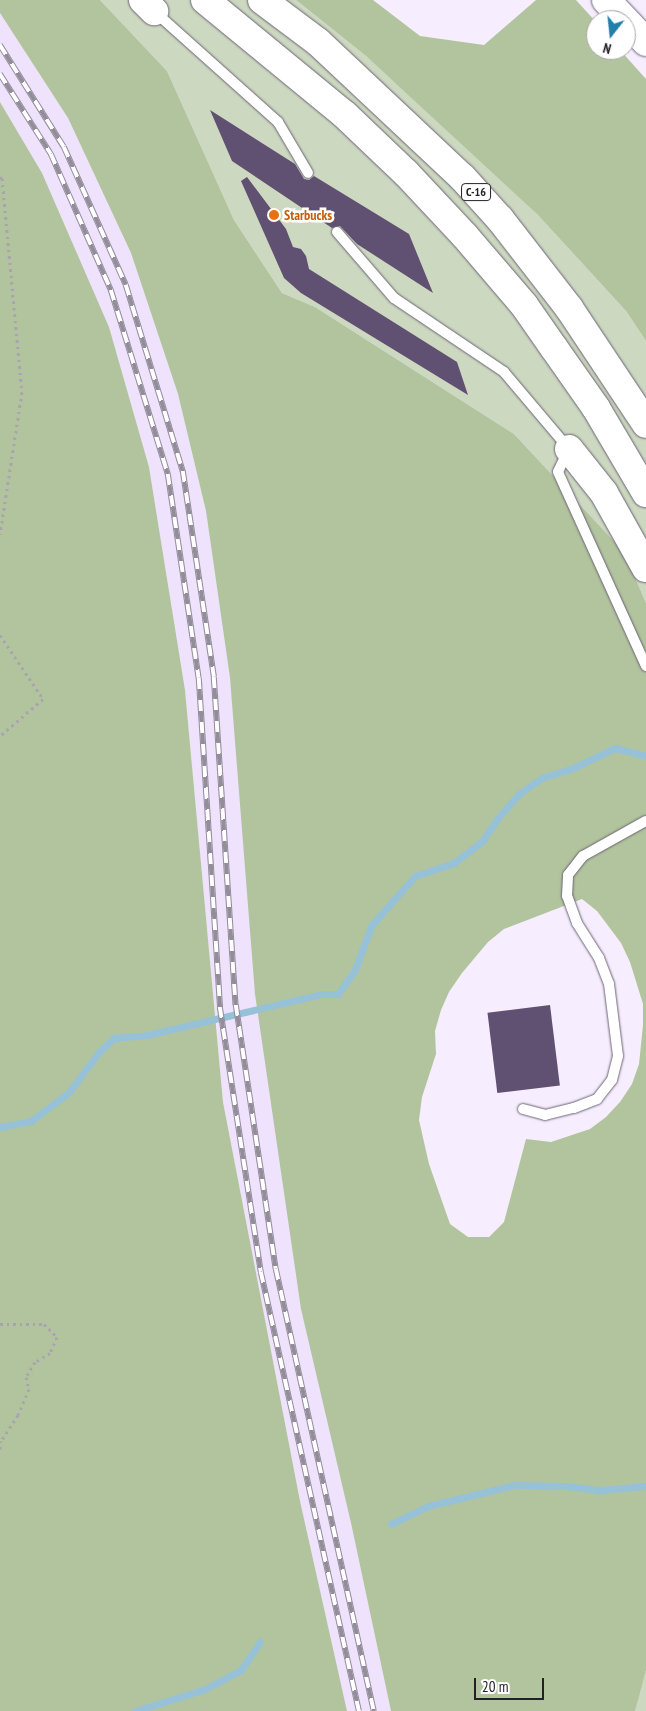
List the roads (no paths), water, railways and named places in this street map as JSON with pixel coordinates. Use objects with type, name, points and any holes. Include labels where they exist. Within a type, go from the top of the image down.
[{"type":"main road","name":"C-16","points":[[204,0],[344,114],[406,173],[465,236],[524,305],[596,408],[646,493]]},
{"type":"main road","name":"C-16","points":[[262,0],[318,42],[462,176],[500,219],[570,308],[646,424]]},
{"type":"main road","points":[[606,0],[646,42]]},
{"type":"main road","points":[[569,449],[604,493],[646,568]]},
{"type":"lane","points":[[148,5],[278,122],[308,172]]},
{"type":"lane","points":[[337,232],[394,298],[504,372],[569,449],[558,472],[646,666]]},
{"type":"lane","points":[[522,1109],[545,1115],[574,1108],[597,1099],[612,1080],[618,1056],[609,984],[599,958],[577,924],[567,896],[568,875],[583,856],[646,821]]},
{"type":"waterway","points":[[0,1127],[31,1121],[69,1092],[99,1052],[114,1038],[147,1035],[322,994],[338,994],[355,970],[371,926],[415,876],[454,863],[483,840],[497,819],[519,794],[542,778],[573,768],[615,748],[646,756]]},
{"type":"waterway","points":[[391,1524],[428,1506],[514,1485],[566,1486],[601,1490],[646,1486]]},
{"type":"waterway","points":[[135,1711],[205,1689],[241,1670],[260,1642]]},
{"type":"railway","points":[[0,45],[64,147],[126,285],[183,471],[214,677],[236,1005],[276,1269],[374,1711]]},
{"type":"railway","points":[[0,74],[51,154],[111,290],[168,474],[199,678],[220,1007],[261,1272],[359,1711]]},
{"type":"place","name":"Starbucks","points":[[274,215]]}]
